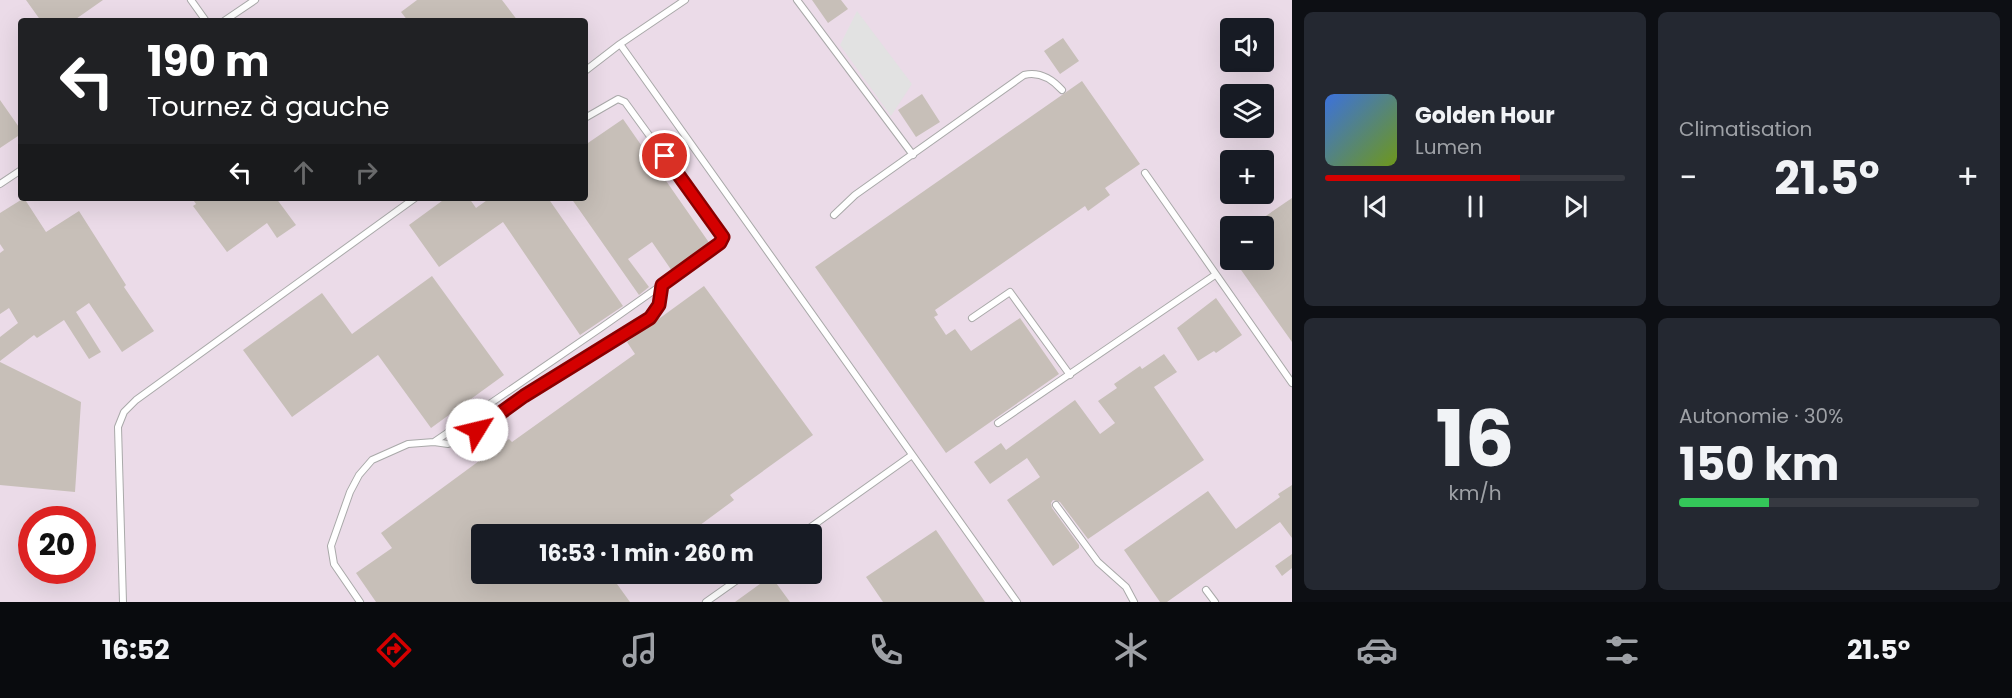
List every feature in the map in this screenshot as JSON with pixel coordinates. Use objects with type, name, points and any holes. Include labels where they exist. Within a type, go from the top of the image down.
[{"type":"lane","points":[[191,0],[204,18]]},
{"type":"lane","points":[[228,18],[255,0]]},
{"type":"lane","points":[[588,68],[685,0]]},
{"type":"lane","points":[[797,0],[913,155]]},
{"type":"lane","points":[[620,44],[1017,602]]},
{"type":"lane","points":[[834,215],[855,195],[1024,75],[1036,74],[1047,77],[1062,90]]},
{"type":"lane","points":[[434,441],[662,285],[720,243],[723,237],[625,102],[618,99],[588,116]]},
{"type":"lane","points":[[0,184],[18,172]]},
{"type":"lane","points":[[1145,173],[1292,383]]},
{"type":"lane","points":[[123,602],[118,427],[124,412],[136,400],[411,201]]},
{"type":"lane","points":[[998,423],[1215,275]]},
{"type":"lane","points":[[360,602],[340,575],[331,555],[338,522],[350,492],[359,475],[372,460],[408,444],[434,441],[448,444],[467,438],[524,396],[650,318],[659,305],[662,285]]},
{"type":"lane","points":[[972,318],[1011,292],[1070,375]]},
{"type":"lane","points":[[815,524],[912,455]]},
{"type":"lane","points":[[1056,505],[1098,562],[1126,587],[1134,602]]},
{"type":"lane","points":[[706,602],[731,584]]},
{"type":"lane","points":[[1206,590],[1215,602]]},
{"type":"shaded area","points":[[0,0],[1292,0],[1292,602],[0,602]]},
{"type":"shaded area","points":[[857,11],[912,84],[891,116],[840,45]]},
{"type":"building","points":[[26,0],[103,0],[77,18],[39,18]]},
{"type":"building","points":[[417,0],[502,0],[516,18],[406,18],[401,12]]},
{"type":"building","points":[[812,0],[841,0],[848,9],[828,23]]},
{"type":"building","points":[[1063,38],[1079,61],[1060,74],[1044,51]]},
{"type":"building","points":[[1082,81],[1140,164],[1105,188],[1110,195],[1088,211],[1085,206],[935,310],[938,315],[934,317],[946,335],[955,329],[971,351],[1020,318],[1059,374],[946,453],[815,267]]},
{"type":"building","points":[[922,94],[940,122],[916,137],[898,110]]},
{"type":"building","points":[[0,100],[18,126],[18,136],[0,148]]},
{"type":"building","points":[[623,119],[710,244],[672,271],[652,242],[628,259],[649,287],[639,295],[573,201],[588,201],[588,143]]},
{"type":"building","points":[[1292,198],[1292,342],[1241,270],[1274,270],[1274,216],[1266,216]]},
{"type":"building","points":[[19,201],[26,201],[46,232],[79,211],[126,285],[124,287],[154,331],[122,352],[89,303],[76,312],[101,352],[89,359],[64,320],[37,338],[34,335],[0,361],[0,337],[18,323],[9,308],[0,314],[0,253],[4,250],[0,244],[0,213]]},
{"type":"building","points":[[194,201],[278,201],[296,225],[277,238],[267,223],[227,252],[193,206],[196,204]]},
{"type":"building","points":[[442,201],[471,201],[476,208],[486,201],[550,201],[623,306],[580,335],[503,222],[439,267],[409,225]]},
{"type":"building","points":[[432,276],[504,375],[431,428],[378,355],[292,417],[243,350],[322,293],[352,334]]},
{"type":"building","points":[[704,286],[813,435],[730,495],[734,500],[702,524],[471,524],[471,584],[617,584],[630,602],[376,602],[356,573],[392,548],[381,533],[509,439],[512,442],[635,354],[627,342]]},
{"type":"building","points":[[1216,298],[1242,335],[1216,353],[1214,351],[1198,361],[1177,328]]},
{"type":"building","points":[[1164,354],[1177,372],[1154,387],[1204,460],[1088,539],[1060,502],[1053,500],[1052,508],[1079,548],[1053,566],[1007,500],[1040,477],[1027,458],[990,484],[974,462],[1001,443],[1006,450],[1075,400],[1100,434],[1115,423],[1098,401],[1117,388],[1114,384],[1140,366],[1142,369]]},
{"type":"building","points":[[0,362],[81,402],[75,492],[0,485]]},
{"type":"building","points":[[1292,485],[1292,538],[1280,522],[1167,602],[1160,602],[1124,550],[1208,491],[1236,529],[1280,497],[1278,494]]},
{"type":"building","points":[[936,530],[985,602],[883,602],[866,577]]},
{"type":"building","points":[[1292,554],[1292,568],[1282,576],[1275,566]]},
{"type":"building","points":[[760,584],[777,584],[790,602],[735,602]]},
{"type":"route","points":[[477,430],[524,396],[650,318],[659,305],[662,285],[720,243],[723,237],[665,156]]}]
